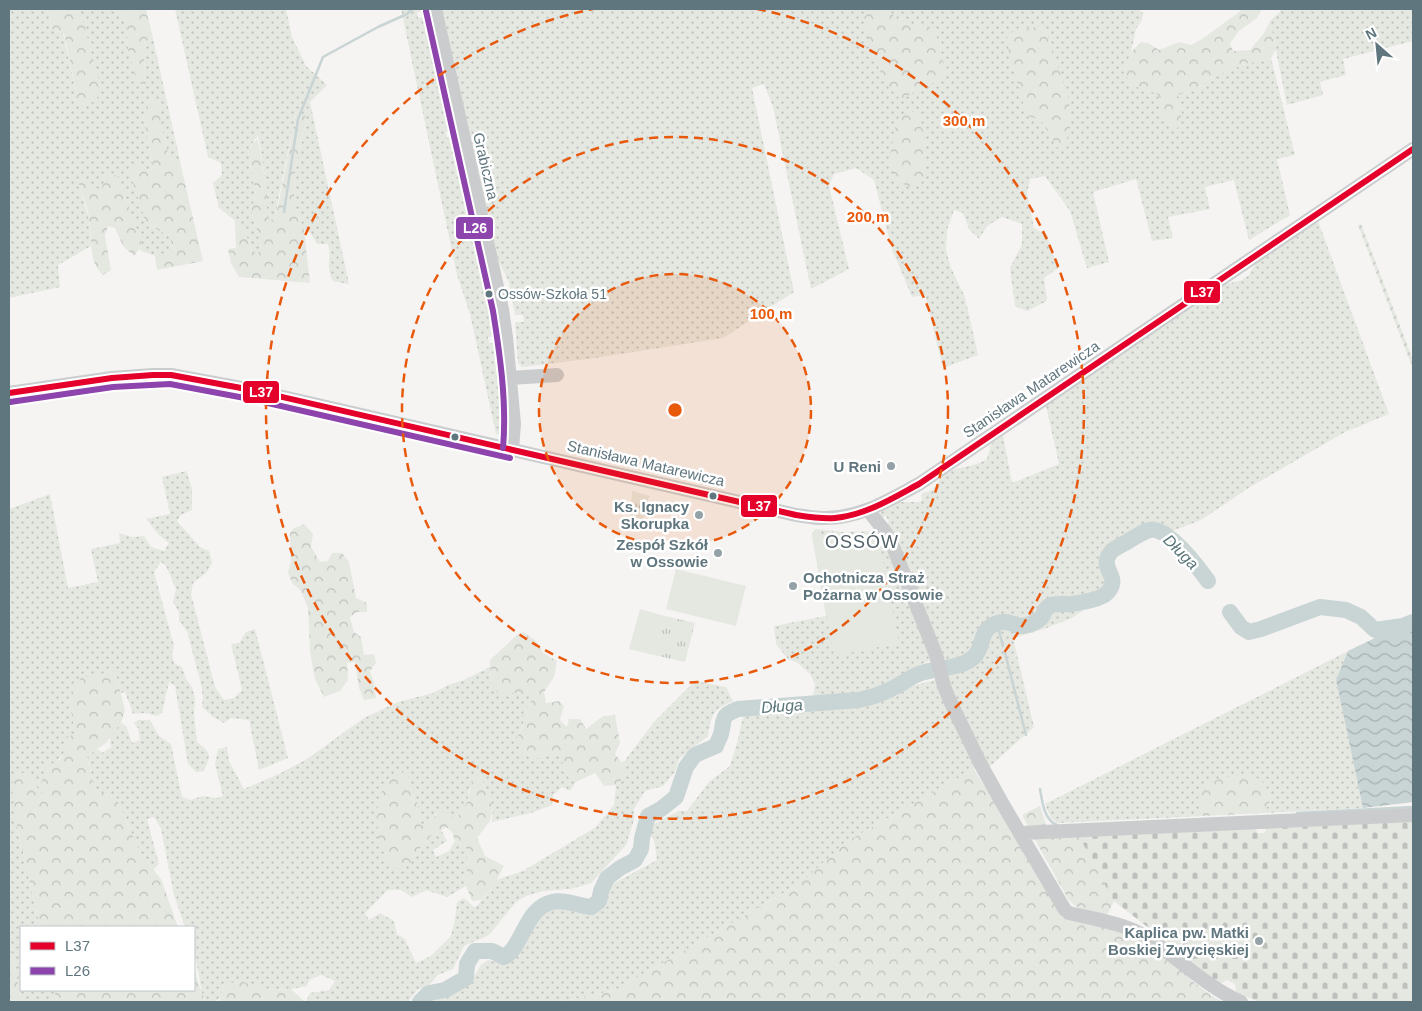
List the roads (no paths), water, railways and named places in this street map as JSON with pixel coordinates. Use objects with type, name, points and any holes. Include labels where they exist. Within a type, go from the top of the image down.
[{"type":"street","name":"Grabiczna","points":[[434,9],[502,310],[514,430],[512,449]]},
{"type":"street","name":"Stanisława Matarewicza","points":[[9,393],[112,378],[153,374],[171,375],[252,390],[796,515],[831,518],[868,510],[927,479],[1413,149]]},
{"type":"street","points":[[510,378],[557,375]]},
{"type":"street","points":[[868,510],[892,544],[936,655],[950,702],[980,763],[1063,906],[1069,913],[1102,921],[1146,937],[1224,994],[1241,1002]]},
{"type":"street","points":[[1021,833],[1413,816]]},
{"type":"water","points":[[1412,631],[1413,802],[1363,808],[1336,680],[1348,651],[1379,636]]},
{"type":"waterway","points":[[284,212],[298,119],[323,57],[378,27],[407,14],[412,9]]},
{"type":"waterway","name":"Długa","points":[[420,1002],[429,993],[445,990],[466,978],[467,964],[475,951],[492,951],[504,957],[516,945],[530,919],[543,906],[561,901],[591,907],[599,901],[607,878],[635,860],[641,849],[648,816],[661,809],[676,797],[686,767],[695,755],[716,746],[721,734],[724,718],[732,711],[859,700],[887,692],[921,673],[964,663],[975,656],[985,632],[994,624],[1004,622],[1025,626],[1042,617],[1049,606],[1080,603],[1096,599],[1107,593],[1112,582],[1107,563],[1107,558],[1111,552],[1150,530],[1157,531],[1174,541],[1208,581]]},
{"type":"waterway","name":"Długa","points":[[1230,612],[1241,627],[1249,632],[1320,607],[1346,610],[1361,617],[1375,630],[1403,626],[1413,622]]},
{"type":"waterway","points":[[997,624],[1003,646]]},
{"type":"waterway","points":[[1005,653],[1026,735]]},
{"type":"waterway","points":[[1040,789],[1046,815],[1057,825]]},
{"type":"waterway","points":[[1297,813],[1413,807]]},
{"type":"place","name":"Ossów-Szkoła 51","points":[[489,294]]},
{"type":"place","name":"U Reni","points":[[891,466]]},
{"type":"place","name":"Ks. Ignacy Skorupka","points":[[699,515]]},
{"type":"place","name":"Zespół Szkół w Ossowie","points":[[718,553]]},
{"type":"place","name":"Ochotnicza Straż Pożarna w Ossowie","points":[[793,586]]},
{"type":"place","name":"Kaplica pw. Matki Boskiej Zwycięskiej","points":[[1259,941]]},
{"type":"district","name":"OSSÓW","points":[[862,542]]}]
